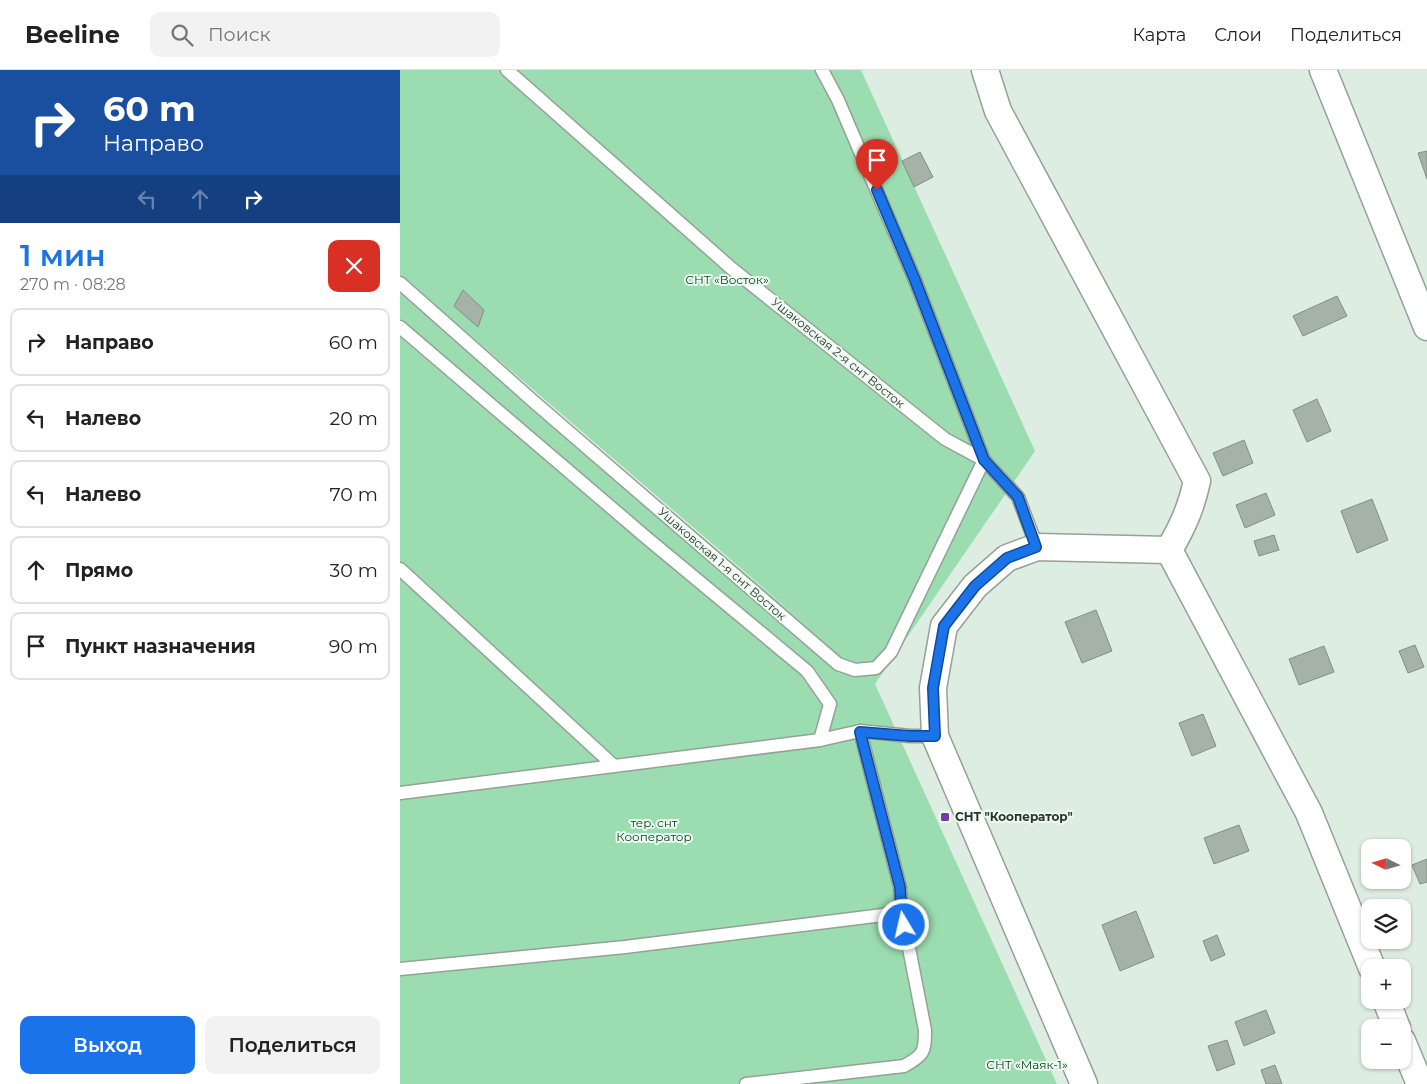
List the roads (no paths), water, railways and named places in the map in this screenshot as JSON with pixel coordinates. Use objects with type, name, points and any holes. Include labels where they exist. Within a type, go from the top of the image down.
[{"type":"street","points":[[984,70],[998,110],[1197,481],[1183,527],[1169,550]]},
{"type":"street","points":[[1323,70],[1427,327]]},
{"type":"street","points":[[1084,1084],[935,736],[933,688],[944,626],[975,586],[1007,558],[1036,547],[1169,550]]},
{"type":"street","points":[[1169,550],[1309,813],[1368,959]]},
{"type":"street","points":[[1411,1062],[1420,1084]]},
{"type":"lane","name":"Ушаковская 2-я снт Восток","points":[[507,70],[739,274],[945,439],[984,460],[1018,497],[1036,547]]},
{"type":"lane","points":[[822,70],[838,100],[915,280],[984,460]]},
{"type":"lane","name":"Ушаковская 1-я снт Восток","points":[[400,283],[830,658],[838,664],[855,670],[876,668],[891,652],[984,460]]},
{"type":"lane","points":[[400,327],[648,540],[807,671],[830,704],[820,740]]},
{"type":"lane","points":[[400,570],[613,765]]},
{"type":"lane","points":[[746,1084],[904,1066],[917,1059],[925,1049],[925,1030],[901,907],[900,887],[860,732]]},
{"type":"lane","points":[[400,793],[820,740],[860,732],[935,736]]},
{"type":"lane","points":[[400,969],[625,947],[883,915],[901,907]]},
{"type":"place","name":"СНТ \"Кооператор\"","points":[[945,817]]},
{"type":"park label","name":"СНТ «Восток»","points":[[727,280]]},
{"type":"park label","name":"тер. снт Кооператор","points":[[654,830]]},
{"type":"park label","name":"СНТ «Маяк-1»","points":[[1027,1065]]}]
